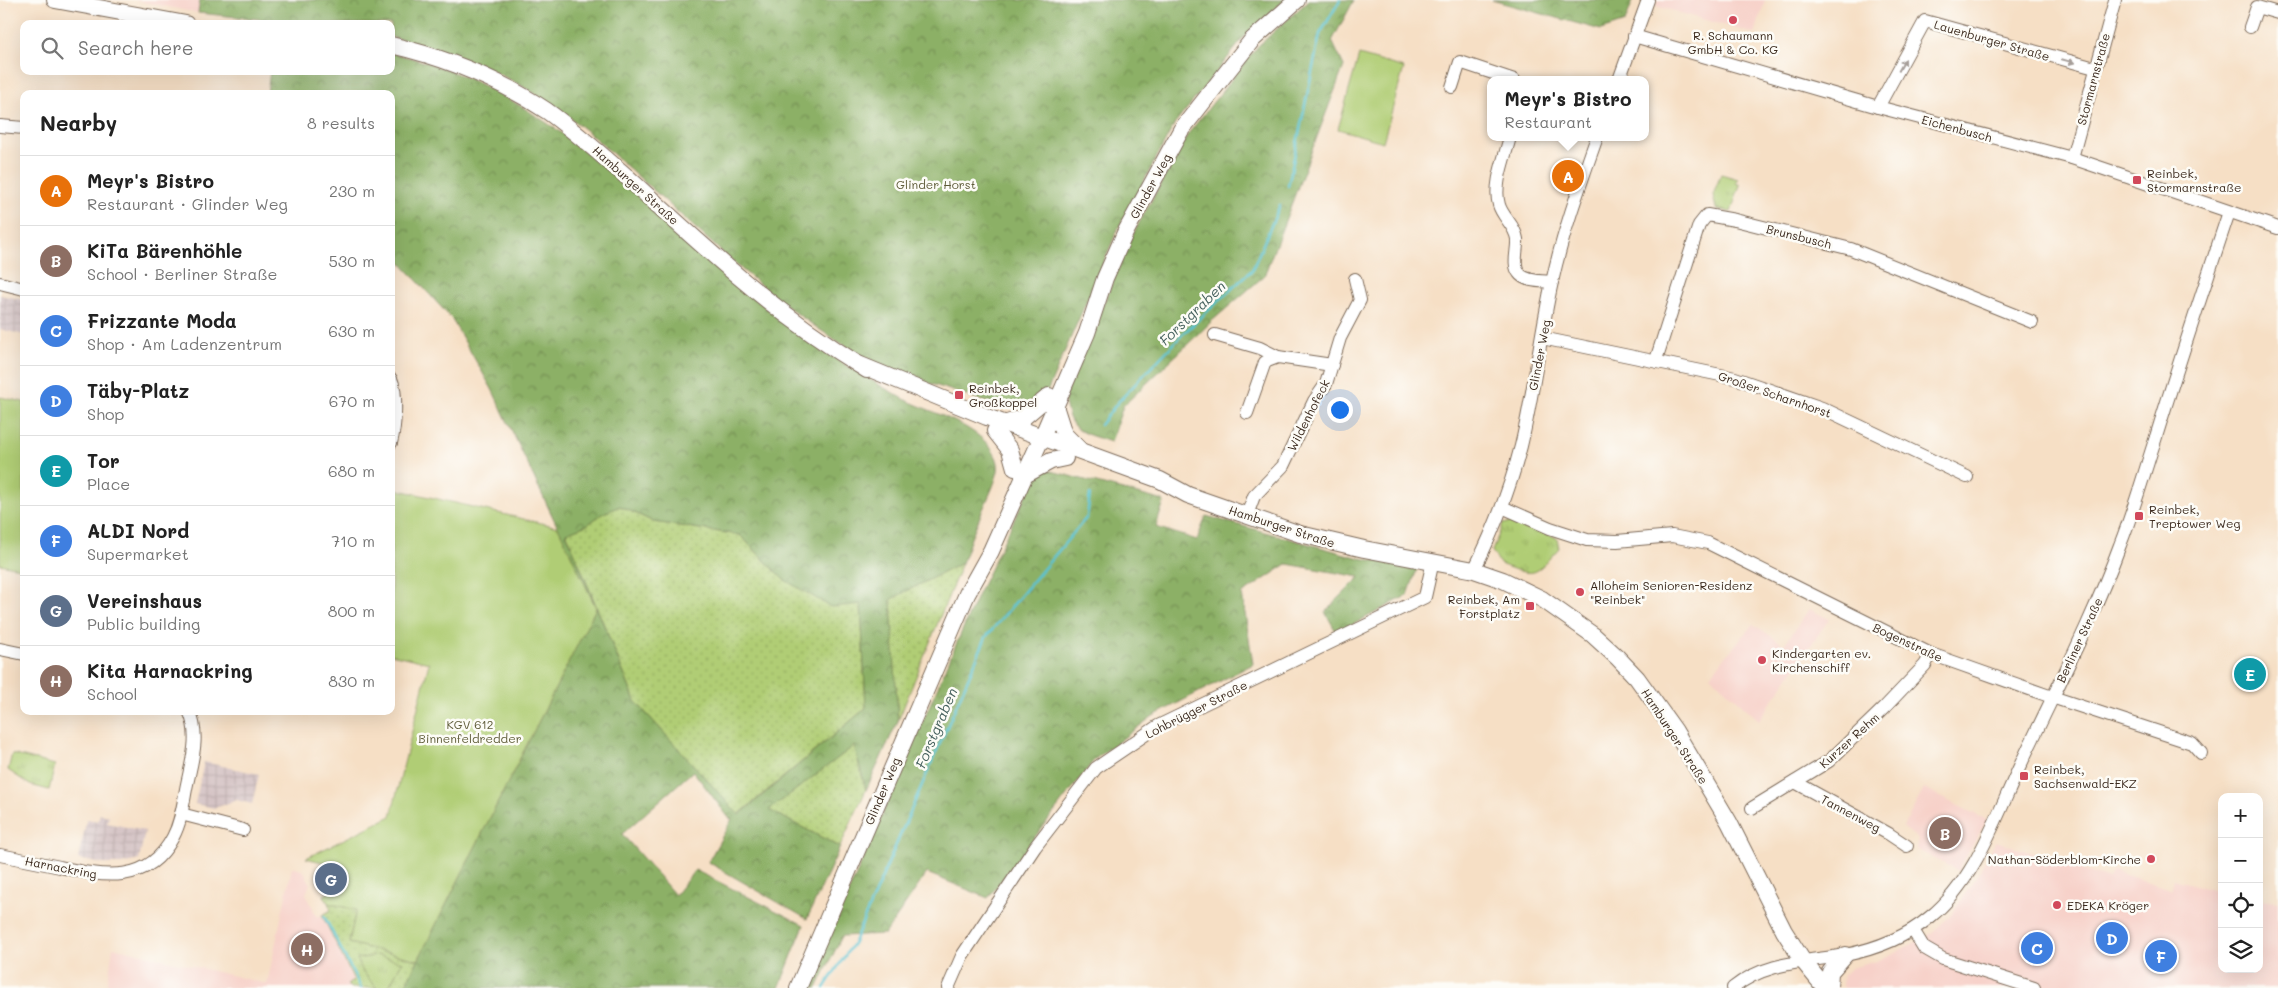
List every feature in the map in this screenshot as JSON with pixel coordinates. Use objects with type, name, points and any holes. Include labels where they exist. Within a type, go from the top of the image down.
[{"type":"main road","points":[[55,0],[164,20]]},
{"type":"main road","name":"Glinder Weg","points":[[798,988],[967,594],[981,548],[1052,401],[1078,330],[1105,278],[1125,233],[1181,130],[1252,40],[1298,0]]},
{"type":"main road","name":"Hamburger Straße","points":[[395,46],[434,56],[467,68],[507,88],[547,112],[587,142],[774,306],[815,336],[914,398],[1034,440],[1086,454],[1160,480],[1188,495]]},
{"type":"main road","points":[[1065,458],[1019,472],[1000,427],[1023,418],[1052,401],[1064,434],[1086,454]]},
{"type":"main road","name":"Hamburger Straße","points":[[1034,440],[1065,458],[1158,490],[1188,495],[1328,542],[1474,570],[1524,590],[1571,619],[1617,657],[1637,678],[1675,731],[1729,822],[1784,931],[1803,961],[1825,988]]},
{"type":"main road","points":[[1829,988],[1830,972],[1845,955]]},
{"type":"street","points":[[1620,76],[1648,0]]},
{"type":"street","name":"Stormarnstraße","points":[[2072,158],[2114,0]]},
{"type":"street","points":[[2250,27],[2257,7],[2278,13]]},
{"type":"street","name":"Lauenburger Straße","points":[[1878,107],[1925,21],[2095,68]]},
{"type":"street","name":"Eichenbusch","points":[[1634,36],[1878,107],[2072,158],[2278,228]]},
{"type":"street","points":[[1452,86],[1460,62],[1502,76]]},
{"type":"street","points":[[0,126],[20,128]]},
{"type":"street","points":[[1509,141],[1498,199],[1500,207],[1514,229],[1517,240],[1516,264],[1518,272],[1524,278],[1552,282]]},
{"type":"street","name":"Glinder Weg","points":[[1474,570],[1502,507],[1520,448],[1552,282],[1570,212],[1596,141]]},
{"type":"street","name":"Berliner Straße","points":[[1733,988],[1752,975],[1770,968],[1845,955],[1879,946],[1913,930],[1944,904],[1963,880],[1989,832],[2120,544],[2229,212]]},
{"type":"street","name":"Brunsbusch","points":[[1656,360],[1699,225],[1707,215],[1735,220],[1851,249],[2032,322]]},
{"type":"street","name":"Wildenhofeck","points":[[1247,514],[1254,496],[1283,466],[1314,401],[1326,384],[1340,338],[1360,300],[1356,279]]},
{"type":"street","points":[[0,283],[20,288]]},
{"type":"street","points":[[1215,335],[1260,348],[1278,357],[1332,365]]},
{"type":"street","name":"Großer Scharnhorst","points":[[1542,338],[1656,360],[1735,378],[1822,408],[1967,477]]},
{"type":"street","points":[[1247,414],[1265,362],[1278,357]]},
{"type":"street","name":"Bogenstraße","points":[[1502,507],[1578,539],[1617,540],[1672,536],[1708,543],[1931,654],[2052,697],[2192,743],[2201,753]]},
{"type":"street","name":"Lohbrügger Straße","points":[[948,988],[962,956],[1035,847],[1096,768],[1158,726],[1425,597],[1433,561]]},
{"type":"street","points":[[0,649],[20,653]]},
{"type":"street","name":"Kurzer Rehm","points":[[1752,808],[1829,762],[1886,707],[1925,665],[1931,654]]},
{"type":"street","name":"Harnackring","points":[[0,855],[98,875],[130,873],[148,864],[162,853],[174,836],[181,814],[195,740],[191,715]]},
{"type":"street","name":"Tannenweg","points":[[1795,782],[1907,846]]},
{"type":"street","points":[[181,814],[243,830]]},
{"type":"street","points":[[212,822],[221,822],[230,817]]},
{"type":"street","points":[[1913,930],[1924,948],[1943,959],[2034,988]]},
{"type":"shaded area","points":[[134,0],[200,0],[198,13]]},
{"type":"shaded area","name":"R. Schaumann GmbH & Co. KG","points":[[1658,0],[1765,0],[1755,34],[1656,6]]},
{"type":"shaded area","points":[[0,295],[20,299],[20,334],[0,329]]},
{"type":"shaded area","name":"Kindergarten ev. Kirchenschiff","points":[[1809,609],[1829,619],[1759,720],[1710,675],[1753,624],[1784,645]]},
{"type":"shaded area","points":[[204,762],[259,774],[252,804],[237,800],[215,808],[195,804]]},
{"type":"shaded area","points":[[1924,789],[1987,820],[1958,871],[1916,849],[1918,839],[1903,827]]},
{"type":"shaded area","points":[[100,814],[109,816],[107,823],[145,831],[139,860],[121,864],[103,864],[78,859],[87,819],[98,821]]},
{"type":"shaded area","points":[[1996,841],[2109,879],[2113,871],[2171,889],[2174,879],[2218,892],[2218,973],[2263,973],[2263,900],[2278,902],[2278,988],[1844,988],[1842,986],[1843,975],[1851,968],[1877,961],[1927,937],[1951,915],[1975,879]]},
{"type":"shaded area","points":[[292,867],[304,871],[310,883],[306,894],[317,917],[322,915],[354,981],[351,988],[107,988],[113,947],[267,984]]},
{"type":"green space","name":"Glinder Horst","points":[[200,0],[1285,0],[1246,35],[1174,125],[1118,229],[1047,392],[1019,406],[983,401],[905,375],[865,357],[834,339],[804,319],[720,251],[608,150],[551,104],[513,81],[474,63],[434,48],[395,38],[395,20],[268,20],[198,13]]},
{"type":"green space","points":[[1309,0],[1354,0],[1332,41],[1344,66],[1264,276],[1213,320],[1123,406],[1111,442],[1077,429],[1069,418],[1064,397],[1132,236],[1188,134],[1258,46]]},
{"type":"green space","points":[[1492,0],[1633,0],[1625,22],[1601,30]]},
{"type":"green space","points":[[395,54],[441,68],[488,88],[533,114],[575,143],[655,209],[755,298],[803,337],[829,355],[896,395],[968,429],[989,445],[995,455],[998,471],[962,563],[891,599],[898,721],[866,790],[854,746],[769,810],[840,847],[807,919],[708,862],[732,819],[729,818],[693,771],[622,834],[675,895],[695,870],[804,925],[779,988],[404,988],[596,608],[492,389],[451,318],[395,256],[395,90],[268,90],[269,75],[395,75]],"holes":[[[620,506],[654,522],[740,535],[783,579],[831,607],[861,604],[866,708],[739,815],[635,701],[566,533],[587,525],[602,514]]]},
{"type":"green space","points":[[1359,55],[1404,68],[1383,142],[1338,129]]},
{"type":"green space","points":[[1721,174],[1738,179],[1736,183],[1740,185],[1731,212],[1716,209],[1713,195]]},
{"type":"green space","points":[[0,397],[20,401],[20,568],[0,564]]},
{"type":"green space","points":[[1044,469],[1164,501],[1156,527],[1197,540],[1206,516],[1360,558],[1417,569],[1408,595],[1337,633],[1325,612],[1360,577],[1287,564],[1242,594],[1253,664],[1153,716],[1095,759],[988,898],[927,873],[885,934],[842,936],[817,988],[807,988],[978,594],[1032,483]]},
{"type":"green space","name":"KGV 612 Binnenfeldredder","points":[[395,489],[558,527],[596,608],[418,960],[349,943],[356,910],[328,903],[324,895],[329,893],[330,888],[324,887],[322,867],[325,868],[326,863],[306,858],[391,816],[429,663],[395,655]]},
{"type":"green space","points":[[620,506],[654,522],[740,535],[783,579],[861,604],[866,708],[738,815],[635,701],[566,532],[587,525],[602,513]]},
{"type":"green space","points":[[1516,521],[1557,538],[1559,548],[1544,564],[1533,572],[1521,571],[1500,564],[1492,551],[1503,524]]},
{"type":"green space","points":[[962,563],[898,721],[890,599]]},
{"type":"green space","points":[[854,745],[866,790],[840,847],[768,810]]},
{"type":"green space","points":[[12,754],[55,765],[49,790],[30,785],[8,770]]},
{"type":"green space","points":[[328,903],[356,910],[349,943],[418,960],[404,988],[388,988],[402,962],[363,972],[377,988],[351,988],[347,985],[354,980],[322,915],[331,910]]},
{"type":"green space","points":[[376,955],[402,962],[388,988],[377,988],[363,972],[357,959]]},
{"type":"waterway","name":"Forstgraben","points":[[1288,186],[1320,34],[1340,0]]},
{"type":"waterway","name":"Forstgraben","points":[[1100,425],[1119,401],[1184,333],[1252,270],[1280,205]]},
{"type":"waterway","name":"Forstgraben","points":[[824,988],[854,942],[986,637],[1087,517],[1090,494]]},
{"type":"waterway","points":[[324,916],[361,988]]},
{"type":"place","name":"R. Schaumann GmbH & Co. KG","points":[[1733,20]]},
{"type":"place","name":"Meyr's Bistro","points":[[1568,176]]},
{"type":"place","name":"Reinbek, Stormarnstraße","points":[[2137,180]]},
{"type":"place","name":"Reinbek, Großkoppel","points":[[959,395]]},
{"type":"place","name":"Reinbek, Treptower Weg","points":[[2139,516]]},
{"type":"place","name":"Alloheim Senioren-Residenz \"Reinbek\"","points":[[1580,592]]},
{"type":"place","name":"Reinbek, Am Forstplatz","points":[[1530,606]]},
{"type":"place","name":"Kindergarten ev. Kirchenschiff","points":[[1762,660]]},
{"type":"place","name":"Tor","points":[[2250,674]]},
{"type":"place","name":"Reinbek, Sachsenwald-EKZ","points":[[2024,776]]},
{"type":"place","name":"KiTa Bärenhöhle","points":[[1945,833]]},
{"type":"place","name":"Nathan-Söderblom-Kirche","points":[[2151,859]]},
{"type":"place","name":"Vereinshaus","points":[[331,879]]},
{"type":"place","name":"EDEKA Kröger","points":[[2057,905]]},
{"type":"place","name":"Täby-Platz","points":[[2112,938]]},
{"type":"place","name":"Frizzante Moda","points":[[2037,948]]},
{"type":"place","name":"Kita Harnackring","points":[[307,949]]},
{"type":"place","name":"ALDI Nord","points":[[2161,956]]}]
